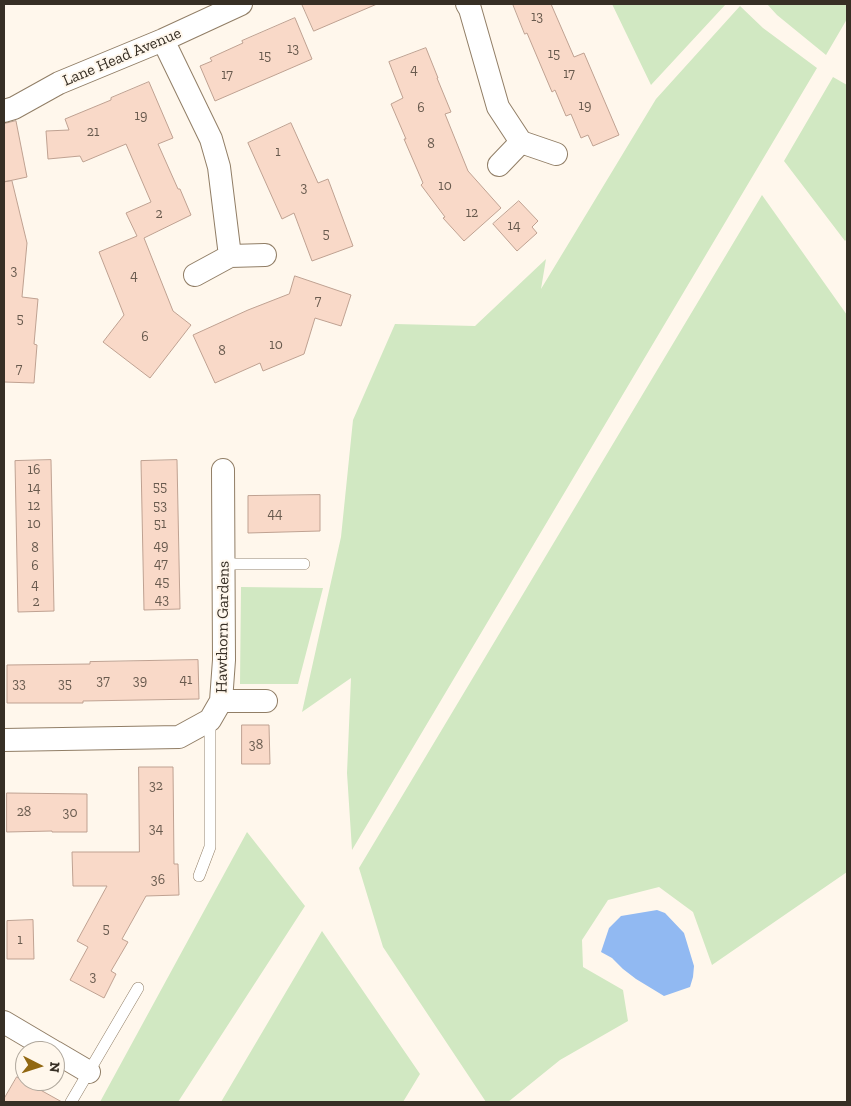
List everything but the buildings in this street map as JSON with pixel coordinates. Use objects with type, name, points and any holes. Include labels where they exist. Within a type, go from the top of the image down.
[{"type":"street","name":"Lane Head Avenue","points":[[4,111],[14,108],[59,83],[163,40],[241,4]]},
{"type":"street","points":[[467,4],[470,8],[498,106],[521,142],[556,154]]},
{"type":"street","points":[[163,40],[211,139],[219,167],[230,256]]},
{"type":"street","points":[[499,165],[521,142]]},
{"type":"street","points":[[195,275],[230,256],[265,255]]},
{"type":"street","name":"Hawthorn Gardens","points":[[210,720],[221,701],[224,660],[223,470]]},
{"type":"street","points":[[221,701],[266,701]]},
{"type":"street","points":[[4,740],[179,737],[210,720]]},
{"type":"street","points":[[4,1022],[36,1041]]},
{"type":"street","points":[[65,1058],[89,1072]]},
{"type":"lane","points":[[224,564],[304,564]]},
{"type":"lane","points":[[199,876],[210,846],[210,720]]},
{"type":"lane","points":[[71,1102],[138,988]]},
{"type":"green space","points":[[612,4],[726,4],[651,85]]},
{"type":"green space","points":[[767,4],[847,4],[847,19],[826,55],[777,15]]},
{"type":"green space","points":[[740,6],[763,28],[817,68],[352,850],[347,773],[351,678],[302,712],[341,537],[353,420],[395,324],[475,326],[546,259],[541,289],[656,99]]},
{"type":"green space","points":[[833,77],[847,85],[847,239],[845,241],[784,161]]},
{"type":"green space","points":[[762,195],[847,315],[847,872],[712,965],[693,912],[659,887],[608,900],[582,940],[583,967],[623,990],[628,1021],[560,1060],[508,1102],[486,1102],[383,947],[359,868]]},
{"type":"green space","points":[[241,587],[323,588],[298,684],[240,684]]},
{"type":"green space","points":[[247,832],[305,906],[178,1102],[100,1102]]},
{"type":"green space","points":[[322,931],[420,1074],[403,1102],[221,1102]]},
{"type":"water","points":[[657,910],[665,913],[684,933],[694,966],[690,987],[664,996],[636,979],[612,958],[601,952],[609,928],[621,916]]}]
